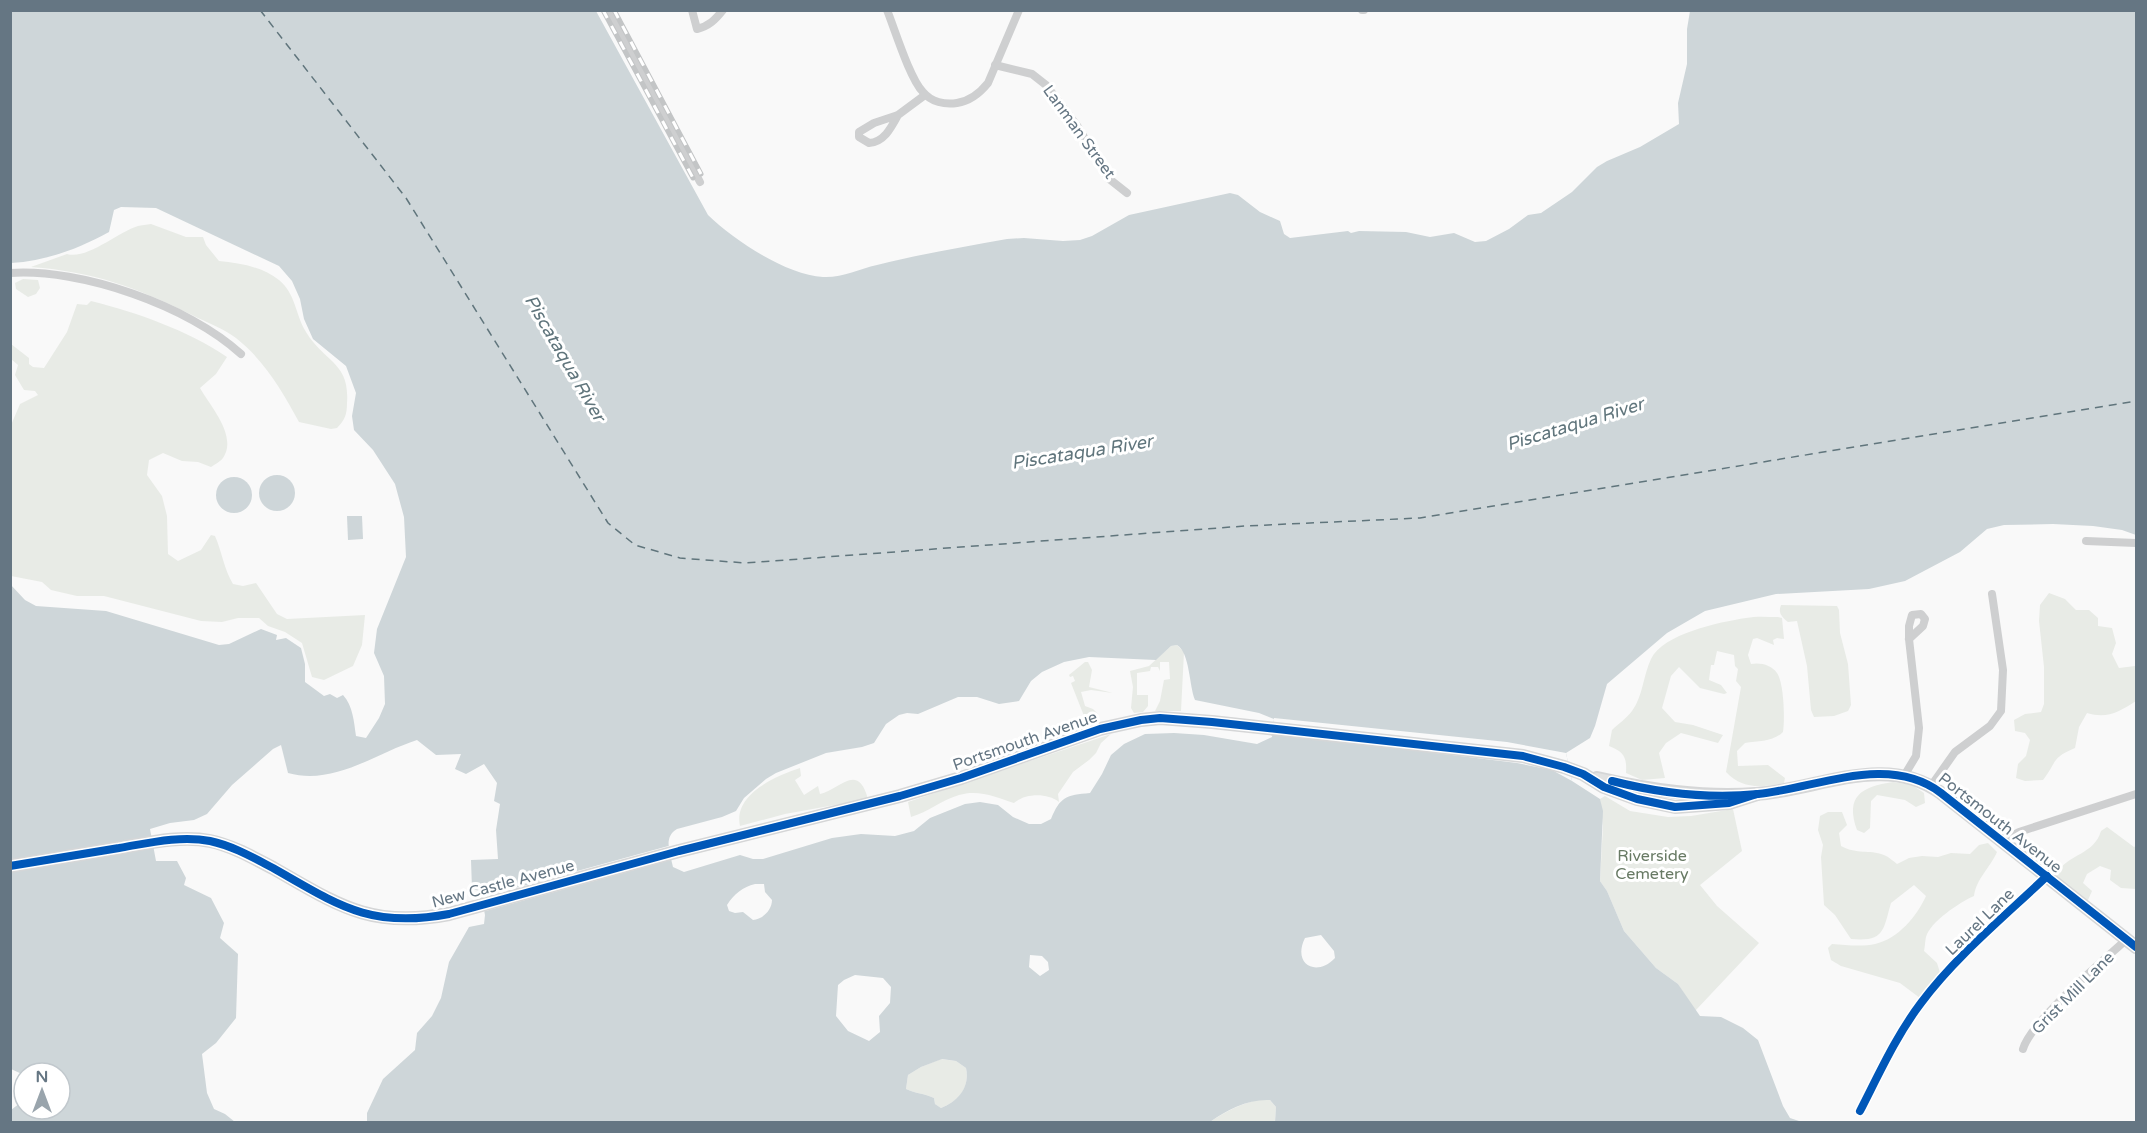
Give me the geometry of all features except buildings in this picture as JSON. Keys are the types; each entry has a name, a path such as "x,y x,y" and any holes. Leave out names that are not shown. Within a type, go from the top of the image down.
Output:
{"main road":[{"name":"Portsmouth Avenue","path":"590,875 900,796 961,778 1100,729 1160,718 1490,751 1540,760 1583,774 1658,790 1713,795 1756,794 1861,775 1904,776 1931,786 2136,946"},
{"name":"New Castle Avenue","path":"10,866 157,842 206,840 227,845 339,905 371,916 397,919 422,919 590,875"}],"street":[{"path":"609,10 700,182"},
{"path":"692,10 697,29 715,21 723,10"},
{"path":"887,10 915,79 925,95 947,104 970,99 983,90 1019,10"},
{"name":"Lanman Street","path":"995,65 1032,74 1046,85 1078,127 1108,178 1126,193"},
{"path":"898,115 888,132 876,142 865,142 859,137 859,132 864,127 898,115 925,95"},
{"path":"10,273 68,276 140,297 216,333 241,354"},
{"path":"2086,541 2136,543"},
{"path":"1931,786 1955,752 1990,726 2001,711 2003,670 1992,594"},
{"path":"1904,776 1916,756 1919,728 1910,639"},
{"path":"2004,843 2019,832 2136,794"},
{"name":"Laurel Lane","path":"1860,1111 1898,1036 1922,1002 1962,957 2047,876"},
{"name":"Grist Mill Lane","path":"2023,1049 2025,1042 2074,987 2127,939"}],"green space":[{"path":"151,224 186,237 203,237 206,245 219,261 259,269 273,276 285,286 306,332 335,364 345,379 347,410 337,428 331,429 299,422 264,366 236,338 220,329 152,296 114,282 54,269 31,267 67,254 84,253 130,229"},
{"path":"23,279 38,280 40,288 36,294 28,297 16,289 15,283"},
{"path":"91,301 162,323 212,347 227,357 216,374 200,388 225,431 227,449 223,458 211,467 198,462 182,461 163,453 149,460 147,475 162,496 167,516 168,554 178,561 201,550 211,535 215,536 233,584 243,586 256,583 277,614 287,619 365,615 362,645 353,666 324,680 312,677 302,643 285,632 268,626 259,618 238,618 222,622 201,621 104,596 77,596 51,590 42,582 11,576 11,425 20,404 38,395 35,391 24,390 15,375 18,365 11,359 11,344 29,358 29,364 33,367 44,368 67,332 77,304 87,305"},
{"path":"2049,593 2065,599 2076,610 2089,610 2098,618 2098,626 2112,628 2116,643 2112,654 2119,668 2135,666 2136,663 2136,701 2107,715 2087,713 2079,727 2075,748 2055,761 2043,780 2025,781 2016,778 2018,764 2026,756 2030,740 2025,733 2015,731 2014,720 2025,714 2041,712 2044,704 2044,667 2039,621 2040,605"},
{"path":"1781,605 1837,606 1840,633 1848,664 1851,705 1848,711 1834,716 1814,717 1811,710 1807,666 1797,621 1788,622 1784,618 1780,612"},
{"path":"1750,617 1782,618 1784,639 1773,640 1774,645 1757,638 1753,639 1748,655 1751,664 1769,666 1777,673 1783,701 1783,732 1770,739 1745,743 1737,751 1738,766 1768,765 1785,778 1784,783 1753,786 1739,782 1726,772 1741,687 1736,681 1738,669 1735,666 1734,655 1717,651 1714,665 1711,665 1709,680 1721,685 1727,693 1700,688 1679,667 1671,676 1662,708 1675,722 1693,725 1723,735 1718,743 1681,733 1666,743 1659,753 1665,778 1642,780 1626,773 1624,756 1609,746 1612,730 1628,716 1636,705 1648,666 1657,650 1679,636 1707,626"},
{"path":"1177,645 1184,652 1181,711 1155,711 1160,701 1164,680 1170,679 1169,662 1160,662 1160,671 1158,667 1151,667 1150,671 1137,673 1137,695 1148,695 1148,706 1143,712 1134,713 1131,708 1133,687 1130,671 1149,666 1171,646"},
{"path":"1088,662 1092,670 1089,687 1113,693 1091,690 1081,692 1085,706 1098,714 1097,720 1088,726 1071,683 1075,681 1073,676 1069,675"},
{"path":"1111,734 1101,743 1089,760 1073,772 1058,794 1059,802 1049,797 1036,795 1024,797 1014,803 987,795 966,793 911,817 908,802"},
{"path":"800,768 801,776 795,780 804,795 818,786 820,794 853,780 859,782 864,788 868,799 785,814 740,826 743,805 758,788"},
{"path":"1893,782 1912,785 1924,793 1925,803 1916,807 1905,800 1877,795 1871,801 1870,828 1864,833 1857,830 1853,809 1858,795 1872,787"},
{"name":"Riverside Cemetery","path":"1605,796 1630,811 1668,817 1691,816 1733,809 1742,851 1700,885 1717,906 1759,943 1695,1011 1678,984 1656,968 1624,931 1607,891 1600,881 1603,826 1600,799"},
{"path":"1828,812 1842,812 1847,825 1839,833 1841,846 1884,855 1897,864 1909,858 1922,856 1970,854 1979,845 1988,843 1997,852 1977,884 1974,896 1946,913 1929,931 1924,951 1937,963 1941,976 1920,998 1900,983 1841,966 1831,960 1828,948 1832,944 1870,945 1899,932 1912,919 1926,896 1914,885 1891,903 1881,932 1870,938 1851,939 1835,915 1824,905 1821,857 1823,845 1818,830 1820,816"},
{"path":"2107,827 2134,847 2136,846 2136,889 2121,888 2110,880 2111,870 2100,866 2087,874 2083,883 2092,891 2088,900 2083,899 2069,891 2056,874 2061,867 2093,845 2101,831"},
{"path":"941,1059 956,1061 966,1068 967,1075 962,1093 953,1102 941,1108 935,1104 934,1098 906,1089 908,1075"},
{"path":"1260,1099 1270,1100 1276,1107 1275,1122 1210,1122 1234,1108"}],"water":[{"name":"Piscataqua River","path":"11,11 596,11 708,215 761,255 793,270 823,277 850,273 909,257 1007,239 1080,240 1092,236 1129,215 1230,193 1238,195 1260,212 1280,221 1284,234 1290,238 1359,231 1406,232 1430,237 1454,233 1475,242 1486,241 1509,229 1528,215 1541,213 1572,192 1597,167 1640,147 1679,124 1678,103 1687,64 1687,29 1690,11 2136,11 2136,535 2122,530 2093,526 2004,525 1987,529 1960,552 1905,581 1869,589 1776,594 1705,611 1667,633 1607,684 1590,738 1566,753 1572,781 1600,799 1603,811 1600,881 1607,891 1624,931 1656,968 1678,984 1700,1016 1721,1017 1743,1028 1758,1040 1783,1106 1790,1118 1802,1122 1275,1122 1276,1107 1270,1100 1262,1100 1238,1106 1210,1122 367,1122 367,1113 383,1079 415,1050 417,1033 432,1016 441,998 449,962 469,927 484,924 485,915 480,891 472,889 471,860 498,859 496,830 500,804 494,801 497,783 484,764 466,774 455,769 461,754 436,755 417,740 338,772 305,776 288,773 281,745 273,749 232,785 207,814 194,820 170,823 150,829 156,861 177,861 186,878 184,885 211,898 224,923 220,938 238,954 236,1018 216,1043 202,1054 207,1093 214,1109 235,1122 11,1122 12,1109 12,1121 72,1121 72,1061 12,1061 11,1069 10,584 25,600 36,606 106,611 219,645 229,644 261,629 277,635 276,640 286,638 301,648 305,664 305,682 324,696 330,694 337,698 343,695 351,709 356,736 366,738 385,704 384,676 374,653 377,629 406,557 404,517 395,484 373,450 354,430 352,416 356,393 346,366 313,339 292,281 279,266 156,208 121,207 114,210 109,232 74,249 24,262 11,263","holes":["1177,645 1187,662 1195,700 1259,713 1274,719 1272,737 1257,744 1204,735 1145,734 1124,744 1111,755 1090,793 1065,798 1051,819 1041,824 1029,824 1013,817 998,805 980,802 965,804 930,818 914,831 895,836 861,834 832,838 763,859 740,855 684,872 673,867 669,841 670,836 677,829 736,811 744,798 776,773 826,753 874,743 886,724 899,715 918,714 958,697 977,697 999,704 1019,701 1031,681 1042,672 1064,662 1089,657 1156,660 1171,646","755,884 764,884 765,892 772,900 769,910 763,916 753,920 743,912 729,911 727,905 736,894","1321,935 1334,951 1335,958 1320,967 1308,965 1302,955 1305,938","1030,955 1042,956 1048,962 1049,970 1040,976 1029,967","855,975 883,978 891,987 890,1003 879,1016 880,1032 869,1041 848,1031 836,1016 838,985","942,1059 956,1061 966,1068 965,1087 958,1097 941,1108 935,1104 934,1098 906,1089 908,1075"]},
{"path":"277,475 290,480 295,493 290,506 277,511 264,506 259,493 264,480"},
{"path":"234,477 247,482 252,495 247,508 234,513 221,508 216,495 221,482"},
{"path":"347,516 362,516 363,539 348,540"}],"pier":[{"path":"1274,718 1507,742 1566,753 1572,781 1552,770 1517,763 1273,733"},
{"path":"672,845 674,859 482,912 479,898"}],"ferry route":[{"path":"260,10 406,198 608,523 635,545 680,558 745,563 1245,526 1420,518 2136,401"}],"railway":[{"path":"603,10 693,178"},
{"path":"614,10 701,174"}],"cycle path":[{"path":"10,866 153,842 199,839 242,852 336,903 376,916 421,918 449,914 679,851 900,796 961,778 1100,729 1160,718 1523,756 1583,774 1604,787 1637,799 1675,807 1729,803 1757,794"},
{"path":"1612,781 1666,792 1722,796 1781,791 1828,780 1876,774 1898,775 1920,781 1941,793 2136,947"},
{"path":"1860,1111 1888,1056 1921,1003 1949,969 2047,876"}]}
